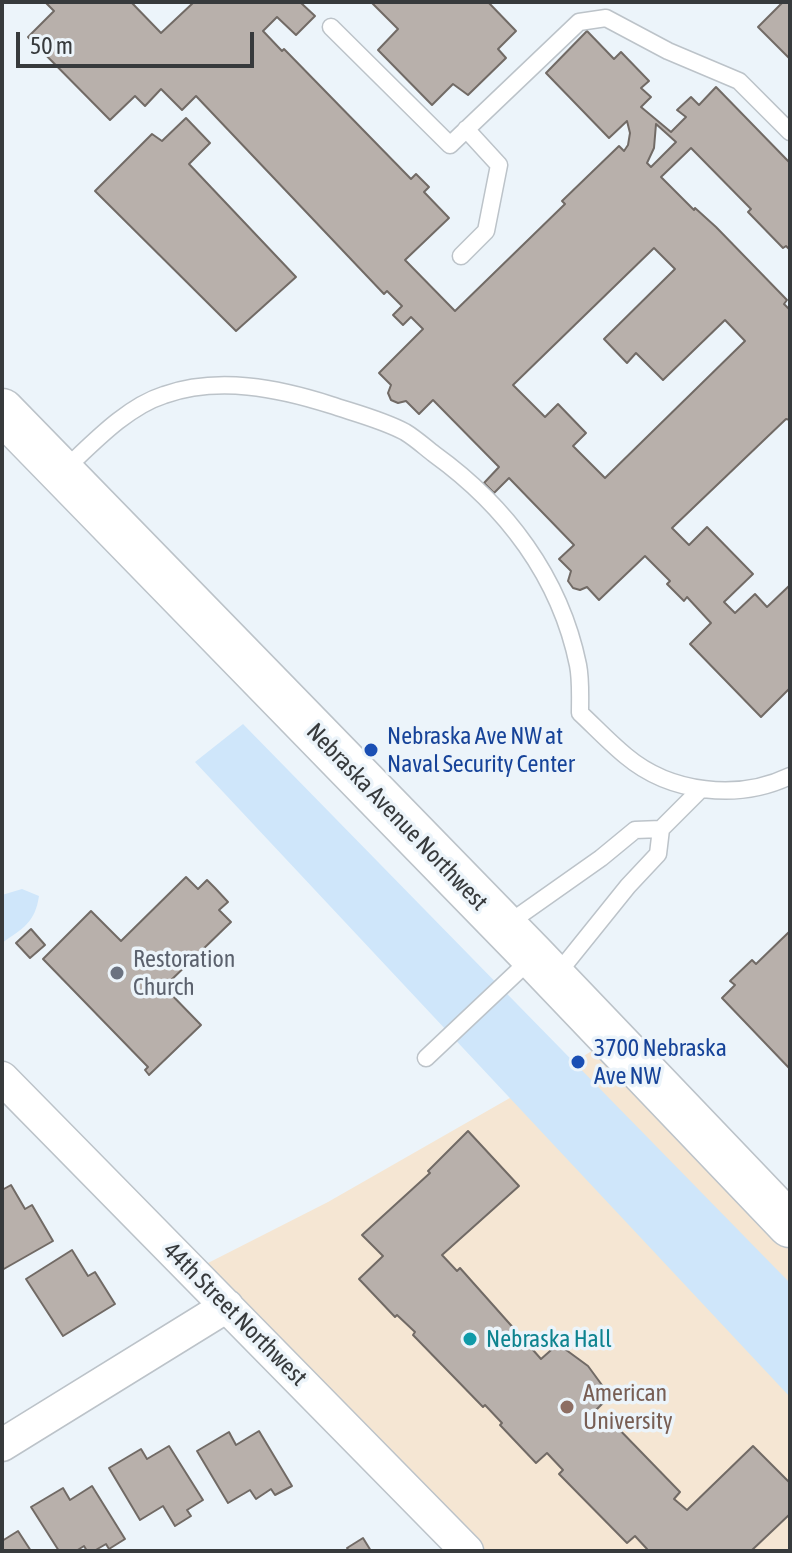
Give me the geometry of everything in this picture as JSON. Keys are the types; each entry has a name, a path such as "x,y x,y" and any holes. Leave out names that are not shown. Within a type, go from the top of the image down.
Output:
{"main road":[{"name":"Nebraska Avenue Northwest","path":"2,411 790,1225"}],"street":[{"name":"44th Street Northwest","path":"2,1078 467,1551"},
{"path":"2,1445 227,1306"}],"lane":[{"path":"331,27 450,145 579,22 606,18 668,51 739,81 790,132"},
{"path":"461,256 486,231 499,165 466,129"},
{"path":"62,472 116,422 140,408 163,395 214,384 292,392 404,432 455,468 485,497 535,557 561,609 579,667 580,713 628,758 657,774 700,790 730,790 777,782 790,776"},
{"path":"530,954 628,886 658,854 661,829 700,790"},
{"path":"426,1058 530,954 601,858 635,830 661,829"}],"shaded area":[{"path":"243,724 790,1283 790,1397 195,762"},
{"path":"22,889 39,896 34,913 27,924 2,943 2,895"},
{"name":"American University","path":"613,1039 790,1225 790,1551 481,1551 208,1263 328,1202"}],"building":[{"path":"45,2 131,2 161,33 194,2 300,2 315,16 296,35 277,17 263,31 411,179 416,174 429,187 424,192 449,218 405,260 455,311 565,204 562,201 619,146 624,151 628,145 630,133 627,121 609,138 546,73 587,31 614,59 621,52 649,81 641,88 651,97 641,107 671,132 686,117 677,110 691,97 699,105 716,87 790,163 790,250 786,246 783,248 748,212 751,209 691,148 661,177 716,227 787,300 784,304 790,310 790,420 786,419 672,528 689,545 707,527 753,574 724,602 735,613 755,594 767,607 790,585 790,688 761,717 690,644 711,623 687,597 684,601 667,584 670,581 645,556 599,600 587,587 580,590 573,588 568,581 571,571 559,559 574,545 509,478 494,493 484,483 499,467 433,400 419,414 406,401 398,403 391,400 388,393 391,385 379,373 423,329 411,317 403,325 393,315 402,306 387,291 384,294 196,96 182,110 161,89 145,106 135,96 110,120 28,37 54,11","holes":["656,124 676,142 651,167 647,163 654,148","654,248 675,269 604,339 627,363 636,353 663,380 725,320 745,341 605,478 573,446 586,433 558,404 545,417 513,385"]},
{"path":"371,2 488,2 516,31 498,49 506,58 468,95 453,84 432,105 378,50 398,29"},
{"path":"783,2 790,2 790,59 758,27"},
{"path":"186,118 210,143 189,164 296,277 236,331 95,191 152,134 162,141"},
{"name":"Restoration Church","path":"186,877 198,889 207,880 215,888 228,902 219,910 231,922 164,987 201,1025 149,1075 145,1070 148,1067 43,959 91,911 121,941"},
{"path":"31,929 45,945 30,958 16,943"},
{"path":"790,931 790,1069 722,998 735,985 730,981 752,960 756,964"},
{"name":"Nebraska Hall","path":"468,1131 519,1186 442,1255 457,1271 460,1268 541,1359 558,1344 588,1366 610,1396 594,1412 607,1427 612,1422 680,1492 674,1499 687,1510 753,1446 790,1483 790,1514 751,1551 645,1551 647,1549 635,1536 627,1543 559,1474 563,1470 547,1453 536,1463 485,1405 483,1407 413,1335 415,1332 397,1315 395,1317 359,1279 383,1256 362,1235 430,1173 428,1171"},
{"path":"11,1185 25,1209 32,1205 53,1241 2,1270 2,1190"},
{"path":"72,1250 88,1276 95,1272 115,1304 63,1336 26,1279"},
{"path":"259,1431 292,1486 275,1495 271,1489 256,1499 250,1490 228,1503 197,1451 229,1432 236,1445"},
{"path":"169,1446 203,1500 187,1510 191,1516 175,1526 163,1506 140,1520 109,1468 141,1449 147,1459"},
{"path":"92,1486 125,1539 109,1549 106,1544 94,1551 87,1551 84,1546 76,1551 59,1551 31,1507 63,1488 70,1500"},
{"path":"18,1531 31,1551 2,1551 2,1541"},
{"path":"363,1538 371,1551 349,1551 347,1548"}],"place":[{"name":"Nebraska Ave NW at Naval Security Center","path":"371,750"},
{"name":"Restoration Church","path":"117,973"},
{"name":"3700 Nebraska Ave NW","path":"578,1062"},
{"name":"Nebraska Hall","path":"470,1339"},
{"name":"American University","path":"567,1407"}]}
